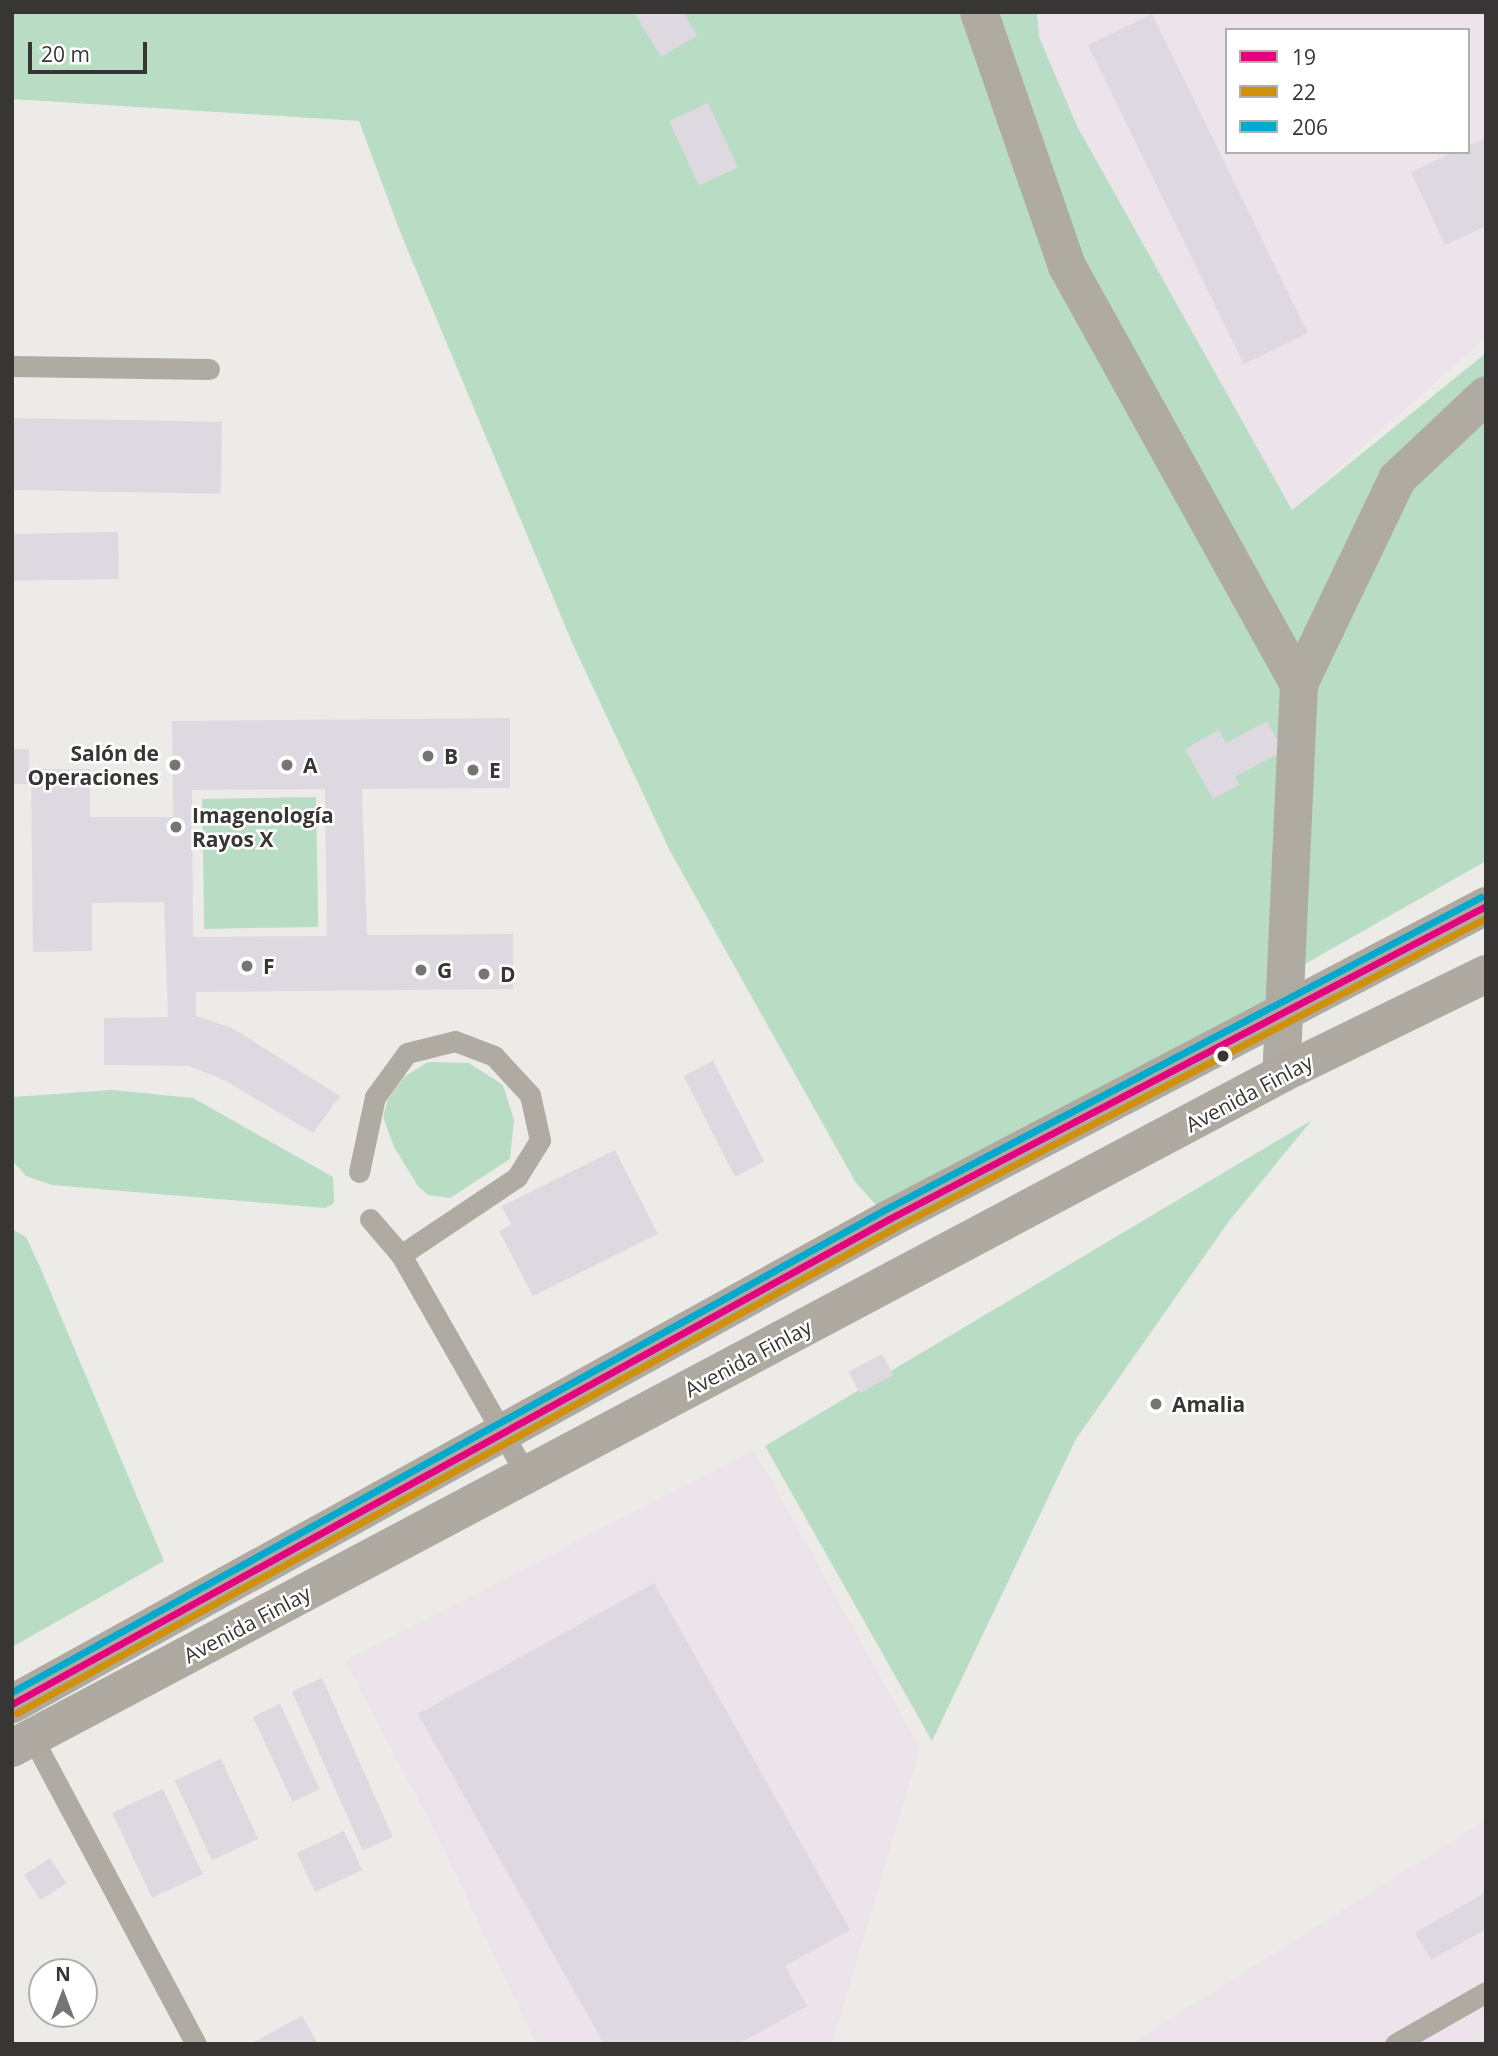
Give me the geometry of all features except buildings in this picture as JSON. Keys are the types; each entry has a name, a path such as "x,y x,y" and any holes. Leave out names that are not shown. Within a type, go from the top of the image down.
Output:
{"highway":[{"name":"Avenida Finlay","path":"12,1703 146,1634 503,1432 889,1219 1486,906"},
{"name":"Avenida Finlay","path":"22,1743 1282,1074 1486,974"}],"street":[{"path":"979,12 1067,266 1299,684"},
{"path":"1282,1074 1299,684 1396,479 1486,395"}],"lane":[{"path":"12,366 209,369"},
{"path":"359,1172 375,1097 407,1053 455,1041 494,1056 530,1095 540,1140 517,1177 401,1255"},
{"path":"370,1219 401,1255 527,1476"},
{"path":"22,1743 196,2044"},
{"path":"1395,2044 1486,1992"}],"shaded area":[{"path":"1037,12 1486,12 1486,337 1292,510 1077,126 1039,37"},
{"path":"754,1450 920,1748 832,2044 536,2044 440,1841 345,1661"},
{"path":"1486,1820 1486,2044 1130,2044"}],"green space":[{"path":"12,12 1037,12 1039,37 1077,126 1292,510 1486,353 1486,861 1284,976 1283,1011 889,1219 856,1183 670,851 574,647 401,234 359,121 12,99"},
{"path":"316,797 318,927 204,929 202,799"},
{"path":"428,1062 469,1063 503,1085 514,1120 510,1159 450,1198 428,1195 418,1186 394,1147 383,1117 388,1099 404,1077"},
{"path":"112,1090 193,1098 333,1177 334,1203 325,1208 52,1185 26,1176 12,1160 13,1097"},
{"path":"1312,1120 1229,1221 1076,1439 932,1741 765,1446"},
{"path":"12,1229 26,1237 40,1267 164,1561 12,1647"}],"transit line":[{"name":"206","path":"12,1692 884,1210 1481,897"},
{"name":"19","path":"12,1704 889,1219 1486,906"},
{"name":"22","path":"17,1713 894,1228 1486,918"}],"place":[{"name":"B","path":"428,756"},
{"name":"Salón de Operaciones","path":"175,765"},
{"name":"A","path":"287,765"},
{"name":"E","path":"473,770"},
{"name":"Imagenología Rayos X","path":"176,827"},
{"name":"F","path":"247,966"},
{"name":"G","path":"421,970"},
{"name":"D","path":"484,974"},
{"name":"Amalia","path":"1156,1404"}]}
